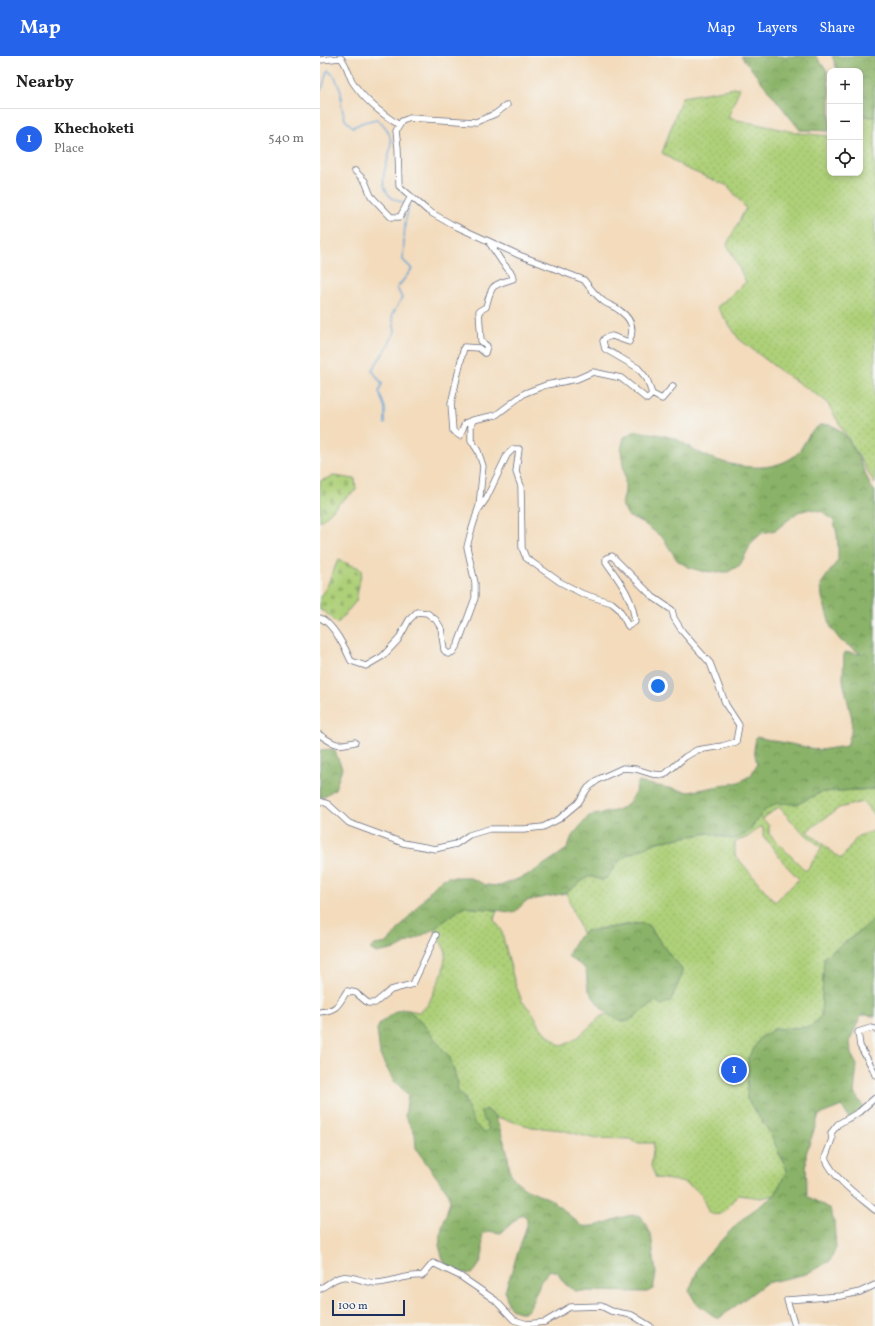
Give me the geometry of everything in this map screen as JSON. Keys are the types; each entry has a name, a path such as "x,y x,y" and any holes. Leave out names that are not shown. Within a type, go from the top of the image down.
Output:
{"street":[{"path":"320,60 341,58 351,80 364,97 381,113 399,126"},
{"path":"508,105 495,114 476,122 410,118 402,122 396,131 399,186 428,210 446,221 519,255 584,280 589,288 603,301 620,310 630,320 632,334 629,342 612,336 605,338 602,341 605,349 638,368 647,379 652,394 662,399 672,386"},
{"path":"355,171 365,181 370,196 391,217 400,217 411,196"},
{"path":"488,241 512,274 513,279 496,284 491,288 486,307 479,311 482,341 488,346 485,353 479,348 464,347 451,404 453,431 460,436 466,423 496,415 525,393 546,385 577,379 593,372 621,378 647,399 652,394"},
{"path":"320,618 325,620 342,641 351,661 366,666 383,656 398,640 409,620 417,612 427,613 436,620 441,628 444,650 448,654 453,652 458,644 475,598 475,583 469,560 468,547 479,506 483,466 478,451 471,440 471,426 473,420"},
{"path":"320,801 328,804 349,823 403,843 435,849 456,844 469,835 489,829 524,829 543,827 559,819 578,803 588,788 599,779 623,768 636,769 652,774 664,775 685,757 697,750 736,742 739,725 726,705 710,663 682,631 674,618 672,610 653,597 612,556 606,558 606,562 626,590 634,610 635,622 628,626 619,609 612,604 583,594 560,582 526,558 522,548 521,486 516,472 519,449 513,449 507,455 486,499 477,512"},
{"path":"320,735 333,744 340,745 355,742"},
{"path":"320,1012 330,1011 337,1007 347,991 356,993 368,1003 375,1003 391,990 413,984 436,935"},
{"path":"875,1029 871,1028 858,1032 860,1046 875,1075"},
{"path":"875,1098 859,1112 838,1124 831,1133 832,1139 825,1158 829,1167 847,1186 875,1210"},
{"path":"320,1290 336,1279 342,1277 350,1277 366,1282 377,1283 415,1275 422,1276 433,1263 460,1276 495,1300 514,1320 528,1324 545,1322 570,1306 601,1306 611,1311 632,1315 650,1326"},
{"path":"795,1326 787,1300 841,1296 860,1292 875,1285"}],"green space":[{"path":"741,56 816,56 827,71 827,131 800,130"},
{"path":"832,56 875,56 875,117 863,115 863,68 837,68"},
{"path":"740,87 728,118 799,133 827,136 827,176 863,176 863,118 864,116 875,117 875,484 826,401 782,372 739,339 717,307 746,282 727,244 746,208 728,186 685,168 662,153 682,97"},
{"path":"820,425 833,426 845,436 856,453 871,487 875,491 875,789 822,792 798,804 777,803 764,811 750,830 738,838 731,839 708,833 657,842 627,855 615,865 608,877 602,880 589,876 566,893 526,901 514,913 463,907 434,929 396,949 376,953 370,949 375,945 387,943 441,880 448,877 468,877 486,885 500,886 530,874 567,849 572,836 589,816 614,811 626,806 634,795 638,782 689,792 739,782 751,775 757,764 754,750 756,737 820,750 847,746 851,733 852,719 843,681 844,652 861,654 840,640 831,628 822,597 821,584 838,560 837,534 834,521 823,512 810,509 798,512 776,530 762,533 752,542 740,565 728,572 701,571 688,567 677,560 663,538 642,522 629,517 622,505 625,491 625,478 621,450 624,437 636,431 674,438 702,454 724,462 748,467 760,467 783,463 793,457 800,450 810,434"},
{"path":"334,476 355,479 356,490 344,499 320,522 320,481"},
{"path":"338,560 362,569 356,601 337,624 325,612 320,610 320,597 327,586"},
{"path":"334,749 342,768 335,789 323,797 320,797 320,750"},
{"path":"875,789 875,817 869,808 862,802 839,808 807,831 841,859 858,836 874,831 875,823 875,917 867,926 824,957 821,1016 810,1027 774,1029 760,1038 747,1099 770,1133 787,1170 775,1195 761,1198 739,1195 726,1210 715,1215 709,1213 703,1199 695,1188 685,1183 656,1178 651,1166 654,1143 636,1143 630,1139 592,1138 562,1130 532,1127 496,1117 486,1109 489,1130 483,1133 474,1123 463,1096 457,1090 423,1024 408,1010 419,1012 428,1005 443,971 446,952 434,929 463,907 497,910 494,920 501,929 514,980 522,1001 533,1013 541,1028 562,1046 576,1039 601,1016 608,1014 623,1022 633,1018 677,987 682,971 680,966 669,954 649,926 643,923 602,928 582,933 566,893 589,876 602,880 608,877 615,865 627,855 657,842 708,833 731,839 750,830 764,811 777,803 798,803 822,792","holes":["779,807 797,827 822,848 806,871 769,834 769,825 762,819","759,827 763,828 763,836 783,862 799,879 775,902 735,855 735,842 748,837"]},
{"path":"875,917 875,1016 861,1015 850,1040 851,1054 857,1065 854,1093 866,1111 851,1122 842,1106 819,1115 806,1154 807,1196 830,1209 834,1221 836,1248 830,1261 806,1274 766,1283 718,1319 696,1303 689,1291 699,1267 706,1256 743,1218 775,1195 787,1170 770,1133 747,1099 748,1058 760,1038 774,1029 810,1027 821,1016 824,957 867,926"},
{"path":"643,923 649,926 669,954 680,966 682,971 681,976 671,1001 661,1005 656,1001 628,1021 623,1021 608,1014 593,998 587,985 585,969 568,956 578,937 586,931"},
{"path":"402,1009 408,1010 423,1024 450,1058 458,1083 457,1090 463,1096 474,1123 484,1133 489,1129 480,1112 486,1109 496,1117 507,1151 510,1172 514,1179 525,1188 550,1199 582,1226 598,1225 628,1216 641,1216 651,1234 656,1274 653,1289 647,1292 576,1291 565,1283 558,1272 550,1270 541,1281 530,1307 526,1312 513,1310 508,1304 505,1291 527,1225 527,1218 522,1214 501,1233 488,1231 482,1235 483,1246 481,1260 472,1274 459,1272 447,1265 443,1259 439,1246 442,1227 450,1201 449,1194 416,1149 415,1134 405,1116 408,1095 393,1080 380,1055 377,1030 380,1023 396,1011"}],"waterway":[{"path":"320,91 328,70 335,77 341,92 341,103 345,120 353,127 364,122 377,119 386,128 390,138 390,148 383,177 384,186 390,196 405,204"},
{"path":"385,424 385,408 379,392 382,384 372,370 388,346 395,331 392,315 402,298 397,288 412,269 403,260 405,223 408,205"}],"place":[{"name":"Khechoketi","path":"734,1070"}]}
